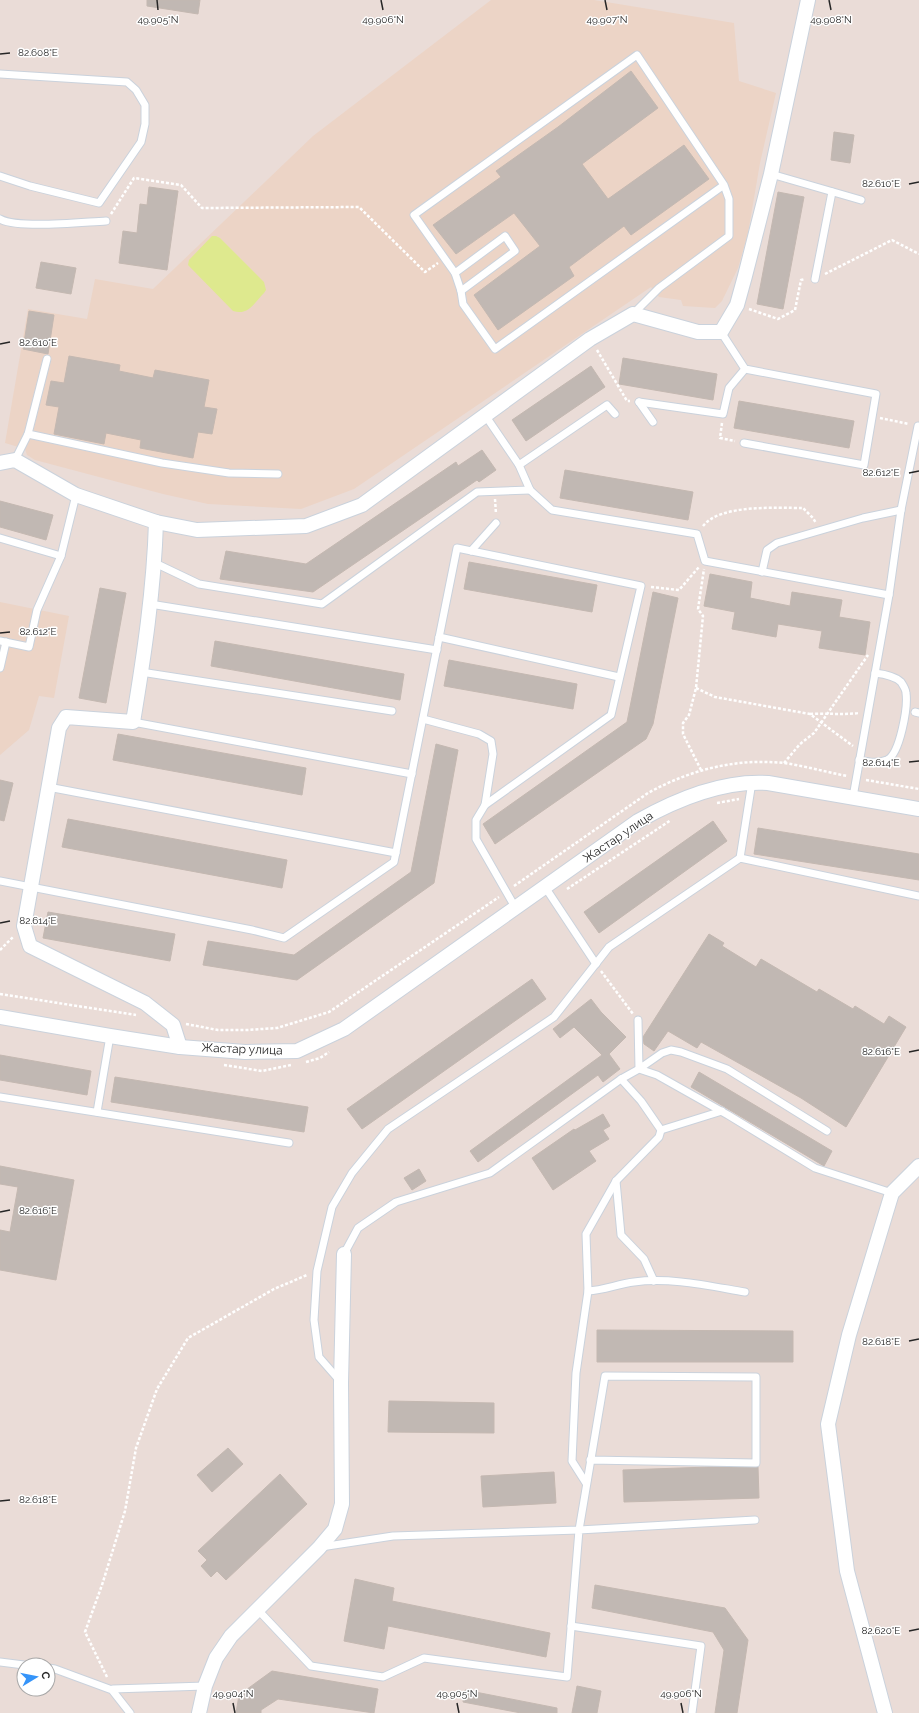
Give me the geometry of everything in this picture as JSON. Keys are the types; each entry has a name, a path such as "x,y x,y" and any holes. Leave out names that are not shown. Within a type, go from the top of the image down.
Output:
{"street":[{"path":"0,463 15,460 76,495 156,522 197,530 306,526 362,505 590,339 633,314 698,332 721,332 737,305 771,174 808,0"},
{"path":"156,522 155,563 142,672 133,722 66,717 58,728 24,926 30,946 145,1003 167,1020 173,1025 180,1047"},
{"name":"Жастар улица","path":"0,1017 180,1047 245,1052 297,1051 344,1029 638,820 662,807 713,789 752,782 853,797 919,809"},
{"path":"885,1713 847,1571 828,1424 849,1335 892,1193 919,1166"},
{"path":"199,1713 205,1686 216,1658 231,1636 319,1548 335,1529 342,1504 341,1383 344,1254"}],"lane":[{"path":"633,314 659,288 729,236 729,199 724,185 637,55 414,215 455,272 461,291 463,304 495,349 724,185"},
{"path":"0,74 127,82 136,90 145,105 145,124 141,142 99,203 30,186 0,176"},
{"path":"771,174 861,200"},
{"path":"815,279 832,192"},
{"path":"0,219 6,222 22,224 106,221"},
{"path":"455,272 505,236 515,251 461,291"},
{"path":"721,332 745,369 876,394 864,465 744,443"},
{"path":"15,460 28,434 47,360"},
{"path":"639,402 723,414 729,388 745,369"},
{"path":"639,402 654,422"},
{"path":"519,465 607,405 615,414"},
{"path":"485,415 519,465 530,490 552,510 697,534 705,561 889,595"},
{"path":"853,797 889,595 901,510 918,426"},
{"path":"28,434 162,462 229,473 278,474"},
{"path":"155,563 199,584 322,604 477,492 530,490"},
{"path":"0,668 3,642 29,647 36,610 61,556 76,495"},
{"path":"762,572 767,550 777,543 901,510"},
{"path":"471,550 496,523"},
{"path":"0,538 61,556"},
{"path":"0,881 244,928 284,938 394,862 457,548 641,586 611,715 485,806 476,820 476,839 515,907"},
{"path":"150,604 437,650"},
{"path":"439,637 619,677"},
{"path":"142,672 392,711"},
{"path":"860,756 876,763 888,759 898,746 904,717 906,692 900,682 886,675 875,674"},
{"path":"423,719 479,734 491,741 493,754 485,806"},
{"path":"133,722 412,774"},
{"path":"740,858 752,782"},
{"path":"48,787 396,853"},
{"path":"341,1383 319,1357 314,1320 317,1271 332,1207 352,1173 388,1129 554,1017 609,947 740,858 919,896"},
{"path":"545,887 596,964"},
{"path":"638,1020 639,1069"},
{"path":"97,1112 110,1036"},
{"path":"344,1254 358,1228 396,1202 490,1173 621,1079 662,1053 671,1050 681,1052 727,1069 827,1131"},
{"path":"639,1069 657,1075 722,1111 815,1168 892,1193"},
{"path":"586,1483 572,1461 576,1373 588,1291 586,1234 616,1181 659,1137 661,1130 641,1100 621,1079"},
{"path":"0,1097 289,1143"},
{"path":"661,1130 722,1111"},
{"path":"616,1181 621,1235 644,1259 654,1281"},
{"path":"588,1291 600,1290 633,1282 654,1281 692,1284 745,1292"},
{"path":"258,1610 311,1666 383,1677 424,1658 567,1677 579,1530 586,1483 590,1460 605,1376 756,1377 756,1463 590,1460"},
{"path":"319,1548 393,1536 579,1530 755,1520"},
{"path":"571,1626 701,1646 692,1713"},
{"path":"0,1662 16,1664"},
{"path":"56,1670 112,1690 130,1713"},
{"path":"113,1689 205,1686"}],"path":[{"path":"106,221 134,178 181,185 202,208 358,207 425,272 444,258"},
{"path":"737,305 778,319 795,310 801,280 815,279 892,240 919,254"},
{"path":"590,339 627,401 639,402"},
{"path":"723,414 720,438 744,443"},
{"path":"872,416 918,426"},
{"path":"494,491 496,523"},
{"path":"697,534 705,523 719,514 761,507 803,508 813,518 820,531"},
{"path":"641,586 679,590 705,561"},
{"path":"701,770 683,734 683,723 689,715 696,688 703,616 698,609 705,561"},
{"path":"784,763 800,744 814,733 820,722 866,657 880,644"},
{"path":"696,688 715,697 810,714 827,713 846,715 868,712"},
{"path":"810,714 841,736 860,756"},
{"path":"167,1020 218,1030 248,1030 277,1028 329,1012 480,911 506,891 648,794 671,781 701,770 719,765 753,762 784,763 919,789"},
{"path":"0,950 24,926"},
{"path":"596,964 638,1020"},
{"path":"0,994 138,1015"},
{"path":"113,1689 85,1632 102,1585 125,1511 136,1448 157,1389 188,1338 274,1289 317,1271"}],"shaded area":[{"path":"491,0 594,0 734,23 739,81 776,93 760,163 748,233 738,268 722,301 715,308 683,306 681,300 659,297 651,287 354,489 301,509 208,504 163,494 35,460 27,455 25,449 5,443 28,309 87,319 95,279 153,289 313,136"},
{"path":"0,602 69,616 54,698 39,696 29,730 0,755"}],"green space":[{"path":"212,236 220,238 264,282 266,290 264,293 250,308 243,312 233,311 188,265 189,260"}],"building":[{"path":"147,0 200,0 198,14 147,6"},
{"path":"631,71 658,108 582,164 608,199 684,145 709,179 631,235 624,226 569,267 574,276 498,330 474,295 540,246 514,213 456,254 433,225 501,177 496,171 558,127"},
{"path":"834,132 854,135 850,163 831,160"},
{"path":"149,187 178,191 167,270 119,263 123,231 137,233 140,204 147,205"},
{"path":"778,192 804,197 783,309 757,304"},
{"path":"41,262 76,268 71,294 36,288"},
{"path":"29,311 54,315 48,354 23,349"},
{"path":"69,356 120,365 119,371 153,378 155,370 209,380 204,407 217,409 212,434 198,432 193,458 140,448 141,440 106,433 104,444 54,434 59,407 46,405 51,381 64,383"},
{"path":"623,358 717,374 713,400 619,384"},
{"path":"591,366 605,387 526,441 512,420"},
{"path":"739,401 854,421 849,448 734,428"},
{"path":"482,450 496,470 479,482 477,480 313,592 220,579 226,551 306,564 456,462 458,466"},
{"path":"565,470 693,492 688,520 560,498"},
{"path":"0,501 53,515 46,540 0,527"},
{"path":"469,562 597,585 592,612 464,589"},
{"path":"710,574 752,582 750,598 790,606 792,592 842,600 839,617 870,622 865,655 819,648 822,631 778,624 776,637 732,629 735,612 704,606"},
{"path":"100,588 126,593 106,703 79,698"},
{"path":"653,592 678,598 653,724 646,739 495,844 483,824 627,722"},
{"path":"215,641 404,674 400,700 211,666"},
{"path":"449,660 577,684 573,709 444,686"},
{"path":"118,734 306,768 302,795 113,760"},
{"path":"436,744 458,750 434,883 297,980 203,965 208,941 294,955 411,872"},
{"path":"0,780 13,783 4,821 0,820"},
{"path":"68,819 287,860 282,888 62,847"},
{"path":"713,821 727,841 599,933 584,912"},
{"path":"758,828 919,854 919,880 754,854"},
{"path":"48,912 175,934 170,961 43,938"},
{"path":"709,934 724,943 722,946 756,967 761,959 817,992 819,989 853,1009 855,1006 884,1024 889,1016 906,1027 846,1127 801,1098 701,1042 697,1048 668,1031 654,1051 644,1044 643,1037"},
{"path":"532,979 546,999 362,1129 347,1109"},
{"path":"591,999 601,1012 626,1037 609,1054 620,1069 603,1082 598,1075 478,1162 470,1151 602,1055 574,1027 560,1038 553,1029"},
{"path":"0,1055 91,1071 87,1095 0,1080"},
{"path":"699,1072 832,1151 824,1166 691,1087"},
{"path":"115,1077 308,1107 304,1132 111,1102"},
{"path":"603,1114 610,1126 603,1130 609,1139 589,1151 596,1161 553,1190 532,1158 574,1129 575,1130"},
{"path":"0,1166 74,1180 56,1280 0,1270 0,1230 10,1232 18,1187 0,1184"},
{"path":"419,1169 426,1181 412,1190 404,1178"},
{"path":"597,1330 793,1331 793,1362 597,1362"},
{"path":"389,1401 494,1403 494,1433 388,1432"},
{"path":"228,1448 243,1464 212,1492 197,1475"},
{"path":"758,1467 759,1498 624,1502 623,1470"},
{"path":"554,1472 556,1503 483,1507 481,1476"},
{"path":"280,1474 307,1504 226,1580 217,1571 211,1577 201,1566 207,1560 198,1551"},
{"path":"355,1579 394,1588 392,1601 550,1633 546,1657 388,1626 384,1649 344,1641"},
{"path":"595,1585 725,1608 748,1640 737,1713 715,1713 724,1650 713,1632 592,1608"},
{"path":"272,1671 378,1689 374,1713 278,1699 261,1710 261,1713 236,1713 239,1695"},
{"path":"577,1686 601,1691 597,1713 572,1713"},
{"path":"465,1690 557,1708 557,1713 521,1713 463,1702"}]}
